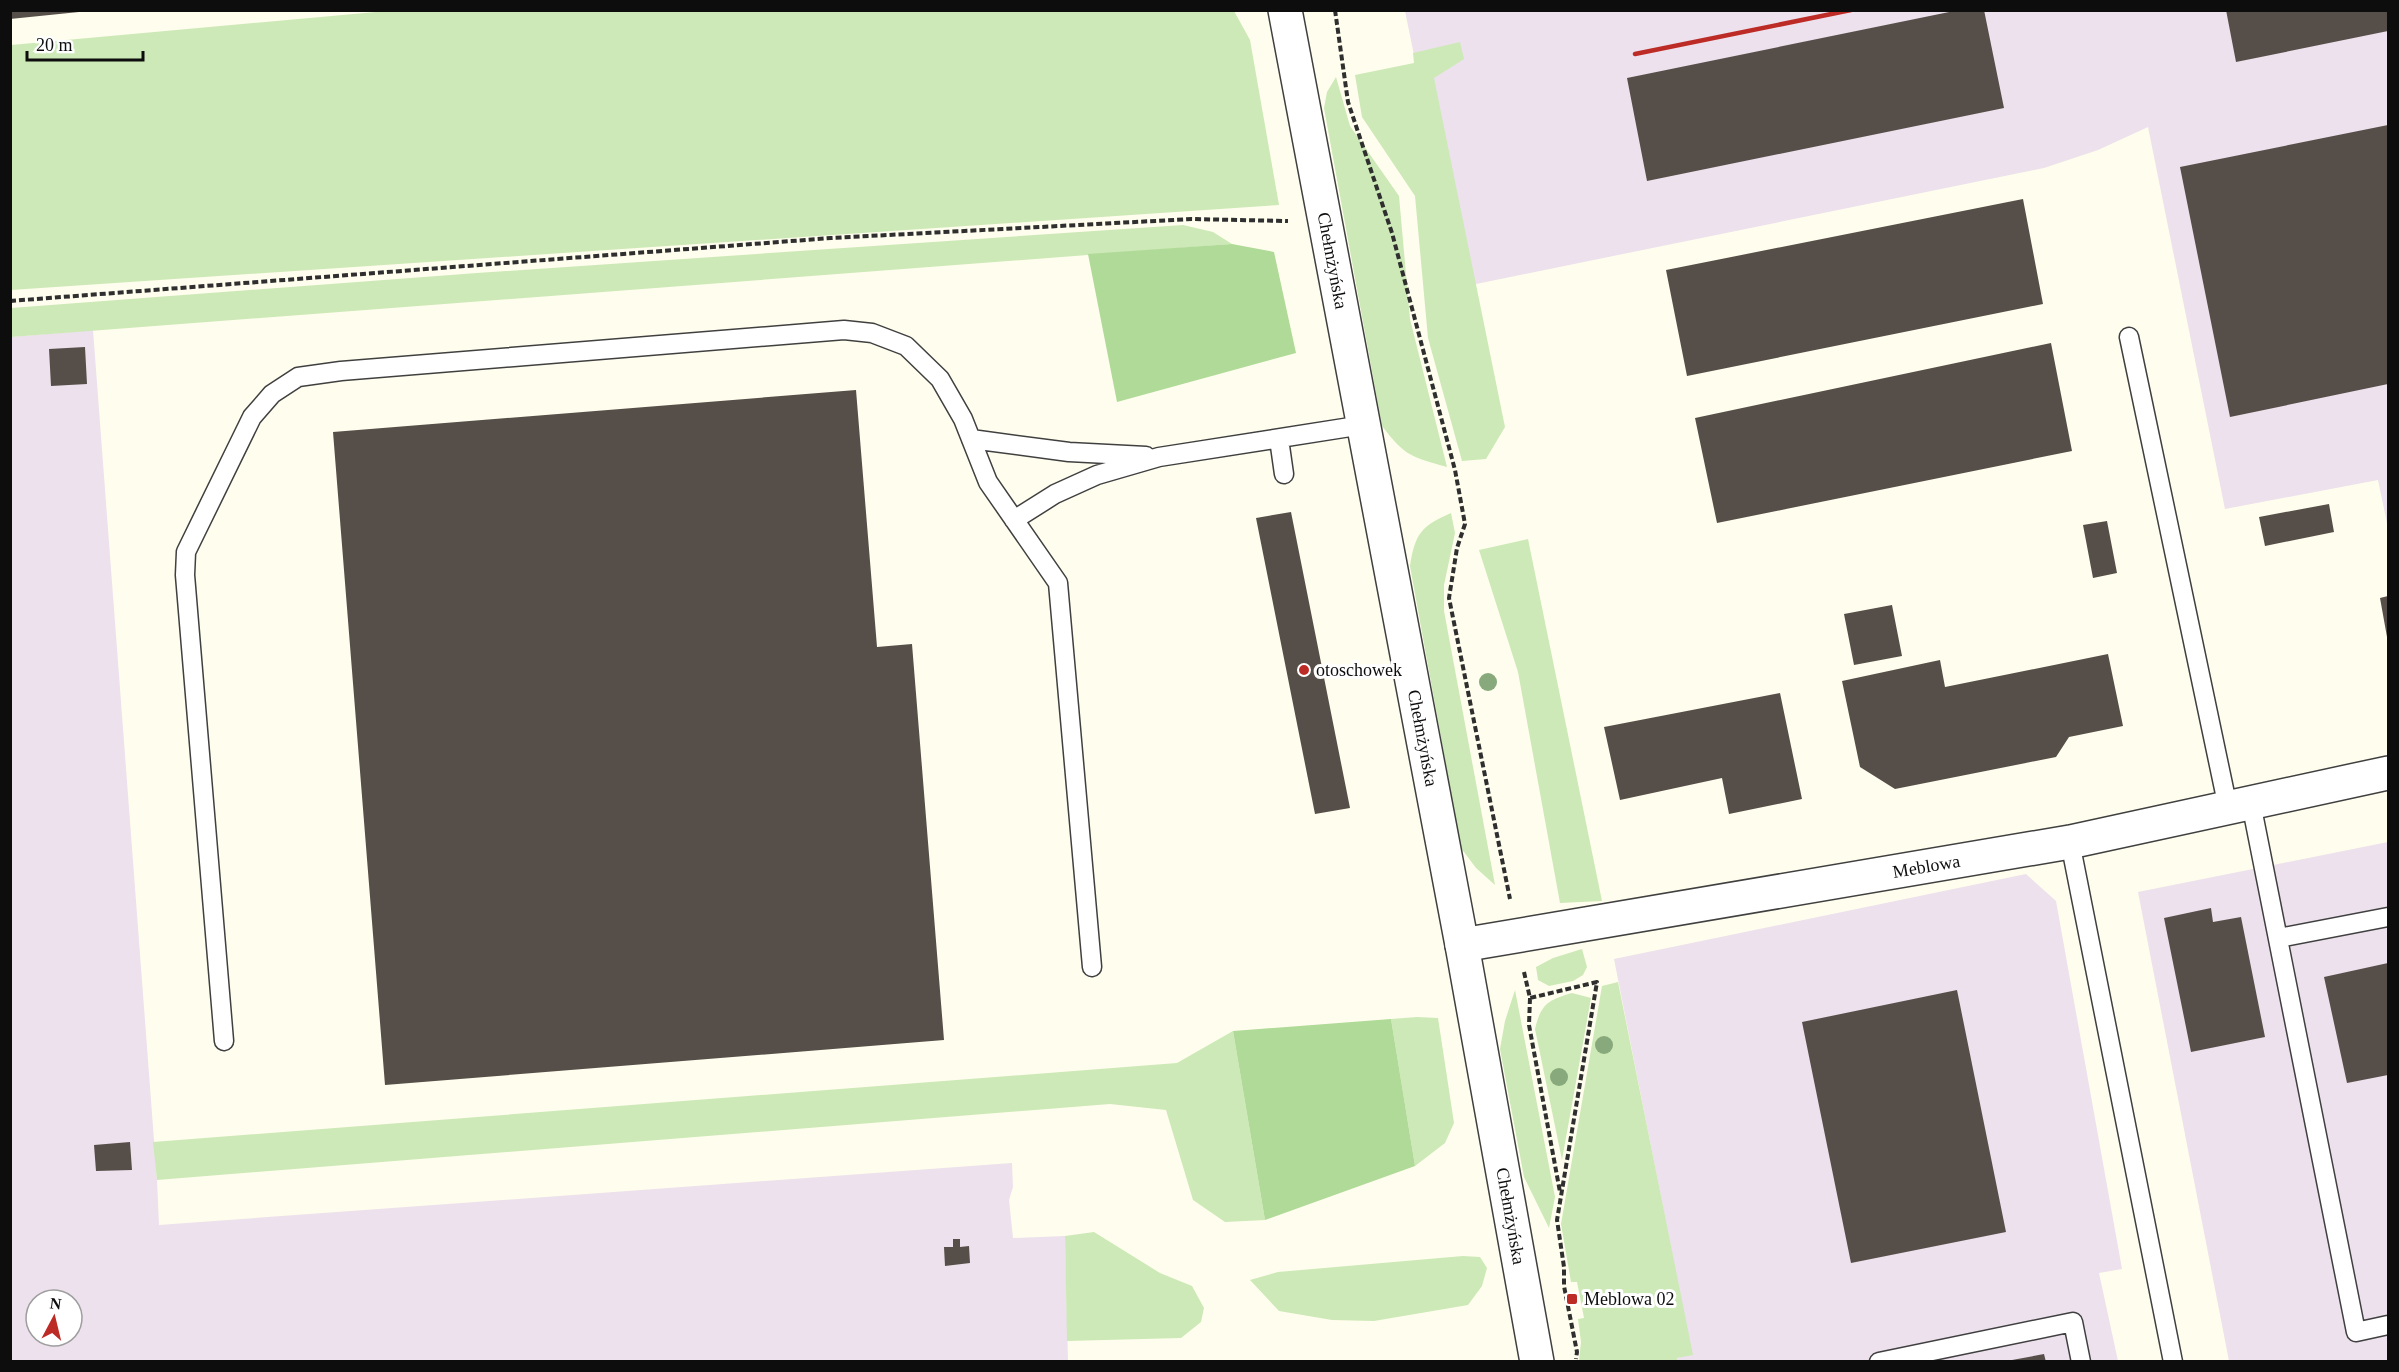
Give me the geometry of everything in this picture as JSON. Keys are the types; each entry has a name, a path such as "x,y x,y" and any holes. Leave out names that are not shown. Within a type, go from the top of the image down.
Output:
{"street":[{"name":"Chełmżyńska","path":"1285,10 1462,945 1537,1362"},
{"name":"Meblowa","path":"1462,945 2070,842 2388,773"}],"lane":[{"path":"224,1041 185,575 186,552 252,417 272,394 298,377 341,371 844,330 872,333 906,346 940,379 963,419 988,482 1058,583 1092,967"},
{"path":"2129,337 2239,805 2279,938 2356,1332 2388,1325"},
{"path":"1014,520 1066,489 1097,476 1160,457 1363,425"},
{"path":"971,439 1069,452 1160,457"},
{"path":"1279,439 1284,474"},
{"path":"2070,842 2173,1362"},
{"path":"2279,938 2388,917"},
{"path":"1879,1362 2073,1322 2081,1362"}],"path":[{"path":"1335,10 1348,102 1392,233 1455,470 1465,524 1457,548 1449,598 1530,998 1529,1025 1561,1195"},
{"path":"10,301 831,238 1192,219 1325,222"},
{"path":"1530,998 1597,982 1557,1221 1564,1267 1564,1286 1577,1352 1575,1362"}],"shaded area":[{"path":"1405,11 2388,11 2388,528 2378,480 2225,509 2148,127 2098,150 2044,168 1476,284 1462,289"},
{"path":"93,330 159,1225 1012,1163 1013,1187 1009,1200 1013,1238 1065,1236 1068,1361 11,1362 11,337"},
{"path":"2388,842 2388,1361 2229,1361 2138,892"},
{"path":"2026,874 2056,901 2122,1269 2099,1273 2118,1361 1678,1361 1677,1358 1692,1354 1614,959"}],"green space":[{"path":"387,11 1234,11 1250,40 1279,205 11,290 11,45"},
{"path":"1460,42 1464,59 1434,78 1505,427 1486,459 1462,461 1428,338 1415,196 1362,117 1355,75 1414,63 1413,53"},
{"path":"1336,77 1350,126 1399,196 1410,319 1447,467 1417,458 1403,450 1382,426 1324,108 1327,92"},
{"path":"1183,225 1213,232 1232,244 11,337 11,308 477,273"},
{"path":"1232,244 1274,252 1296,353 1117,402 1088,254"},
{"path":"1451,513 1455,533 1444,585 1444,611 1495,885 1476,868 1461,848 1410,566 1414,546 1421,532 1433,522"},
{"path":"1528,539 1602,901 1560,903 1518,672 1479,550"},
{"path":"1582,949 1587,967 1583,975 1573,981 1549,986 1538,980 1536,967 1553,958"},
{"path":"1618,982 1693,1355 1677,1358 1678,1361 1579,1361 1581,1342 1578,1319 1584,1318 1577,1282 1571,1282 1561,1224 1602,986"},
{"path":"1515,990 1555,1197 1549,1228 1524,1177 1500,1049 1505,1021"},
{"path":"1572,993 1591,998 1562,1160 1535,1029 1540,1014 1547,1004"},
{"path":"1438,1018 1454,1123 1445,1143 1415,1166 1391,1019"},
{"path":"1391,1019 1415,1166 1265,1220 1233,1031"},
{"path":"1233,1031 1265,1220 1225,1222 1193,1200 1166,1110 1110,1104 157,1180 153,1142 1177,1063"},
{"path":"1094,1232 1160,1273 1192,1286 1204,1308 1201,1322 1181,1338 1067,1341 1065,1236"},
{"path":"1463,1256 1480,1257 1487,1268 1482,1286 1468,1305 1374,1321 1332,1320 1279,1311 1250,1280 1278,1272"}],"building":[{"path":"10,10 79,10 79,12 10,19"},
{"path":"1959,10 1984,10 2004,108 1647,181 1627,78"},
{"path":"2226,10 2388,10 2388,31 2236,62"},
{"path":"2388,125 2388,384 2230,417 2180,167"},
{"path":"2023,199 2043,304 1687,376 1666,270"},
{"path":"2051,343 2072,451 1717,523 1695,418"},
{"path":"85,347 87,384 51,386 49,349"},
{"path":"856,390 877,647 912,644 944,1040 385,1085 333,432"},
{"path":"2329,504 2334,532 2265,546 2259,517"},
{"path":"1291,512 1350,808 1315,814 1256,518"},
{"path":"2107,521 2117,573 2093,578 2083,525"},
{"path":"2388,596 2388,637 2387,637 2380,598"},
{"path":"1892,605 1902,656 1854,665 1844,614"},
{"path":"2108,654 2123,726 2069,737 2056,757 1895,789 1860,767 1842,681 1940,660 1945,687"},
{"path":"1780,693 1802,799 1729,814 1722,778 1620,800 1604,727"},
{"path":"2211,908 2213,922 2241,917 2265,1037 2191,1052 2164,918"},
{"path":"2388,963 2388,1075 2347,1083 2324,977"},
{"path":"1957,990 2006,1232 1851,1263 1802,1022"},
{"path":"130,1142 132,1170 96,1171 94,1145"},
{"path":"953,1239 960,1239 960,1247 969,1246 970,1263 945,1266 944,1247 953,1247"},
{"path":"2044,1354 2046,1362 2013,1362 2012,1360"}],"railway":[{"path":"1635,54 1851,10"}],"place":[{"name":"otoschowek","path":"1304,670"},
{"name":"Meblowa 02","path":"1572,1299"}]}
